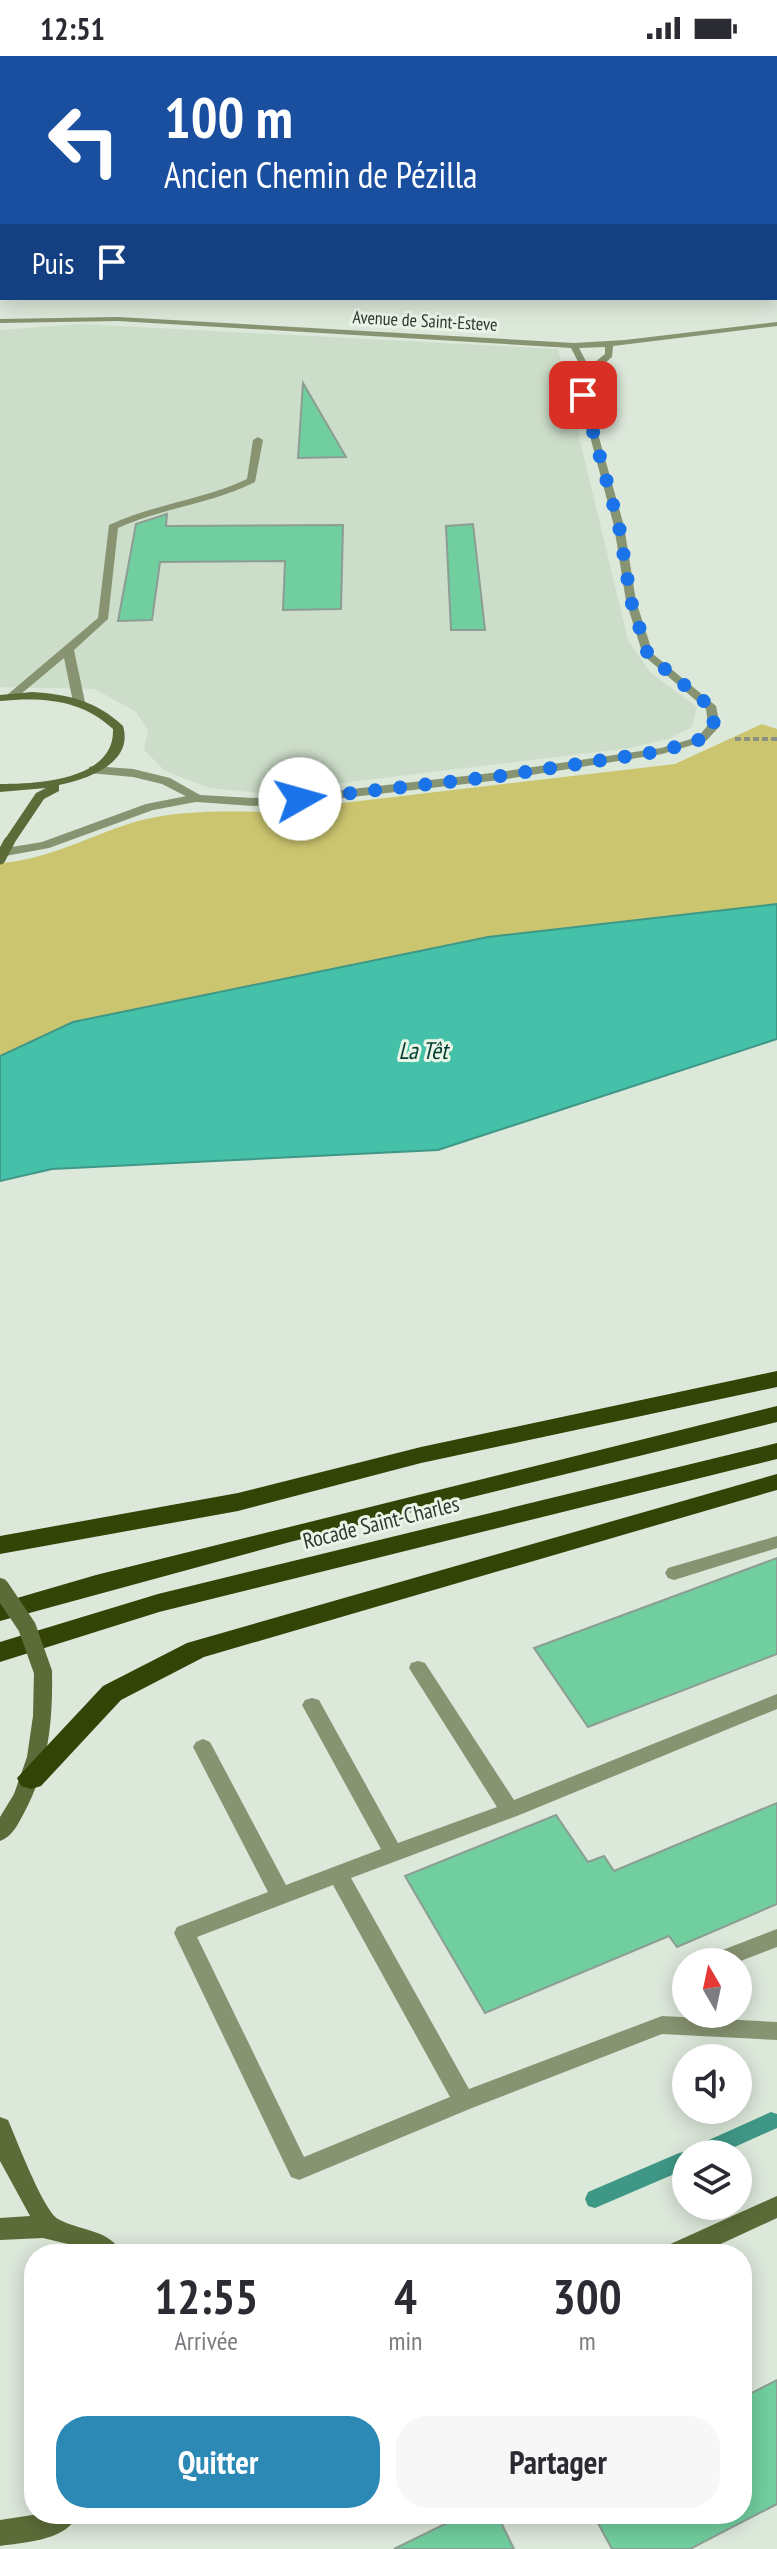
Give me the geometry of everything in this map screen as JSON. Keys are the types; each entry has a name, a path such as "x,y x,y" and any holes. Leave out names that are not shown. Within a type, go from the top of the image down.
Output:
{"highway":[{"path":"0,1545 238,1502 421,1455 777,1379"},
{"name":"Rocade Saint-Charles","path":"0,1612 142,1570 525,1479 777,1414"},
{"name":"Rocade Saint-Charles","path":"0,1652 158,1603 777,1451"},
{"path":"31,1778 112,1693 196,1650 777,1482"}],"main road":[{"path":"0,856 40,796 93,770 110,759 119,746 119,728 105,713 79,702 47,696 6,698"},
{"path":"0,788 38,786 71,779"},
{"path":"0,1587 14,1602 32,1635 43,1672 44,1724 31,1778 0,1833"},
{"path":"0,2127 11,2160 49,2228"},
{"path":"696,2244 777,2207"},
{"path":"0,2229 49,2228 98,2244"},
{"path":"0,2533 48,2524"}],"street":[{"name":"Avenue de Saint-Esteve","path":"0,321 118,319 574,346 609,346 712,329 777,324"},
{"path":"574,346 588,373"},
{"path":"0,856 45,845 150,807 197,798 253,802 300,799 500,776 662,751 702,739 714,726 712,708 648,655 631,601 619,526 583,395 588,373 609,355 609,346"},
{"path":"6,698 103,619 113,527 136,515 227,495 252,480 258,440"},
{"path":"68,649 79,702"},
{"path":"93,770 133,773 166,781 197,798"},
{"path":"674,1573 777,1542"},
{"path":"418,1668 510,1810"},
{"path":"777,1701 510,1810 184,1933 299,2170 464,2101 662,2025 777,2031"},
{"path":"312,1705 394,1854"},
{"path":"203,1747 281,1896"},
{"path":"338,1874 464,2101"},
{"path":"751,1948 777,1938"}],"shaded area":[{"path":"81,324 558,349 628,640 650,672 697,707 692,727 668,739 630,748 260,793 210,788 165,771 144,750 148,731 136,712 95,689 0,687 0,330"},
{"path":"762,724 777,729 777,904 488,937 74,1022 0,1056 0,863 37,857 124,825 173,814 266,812 675,764"}],"water":[{"name":"La Têt","path":"777,904 777,1039 438,1150 52,1169 0,1181 0,1056 73,1022 488,937"}],"building":[{"path":"303,383 346,457 298,458"},
{"path":"167,514 166,526 343,525 341,609 283,610 285,561 160,562 152,620 118,621 136,524"},
{"path":"473,524 485,630 451,630 446,526"},
{"path":"777,1558 777,1654 588,1727 534,1648"},
{"path":"777,1803 777,1904 677,1947 669,1936 485,2013 405,1876 556,1815 588,1862 604,1856 614,1871"},
{"path":"777,2380 777,2504 752,2517 752,2393"},
{"path":"445,2524 502,2524 514,2549 394,2549"},
{"path":"598,2524 738,2524 690,2549 612,2549"}],"waterway":[{"path":"729,2140 771,2121"},
{"path":"595,2199 672,2165"}],"route":[{"path":"300,799 500,776 662,751 702,739 714,726 712,708 698,693 648,655 631,601 619,526 583,395"}]}
